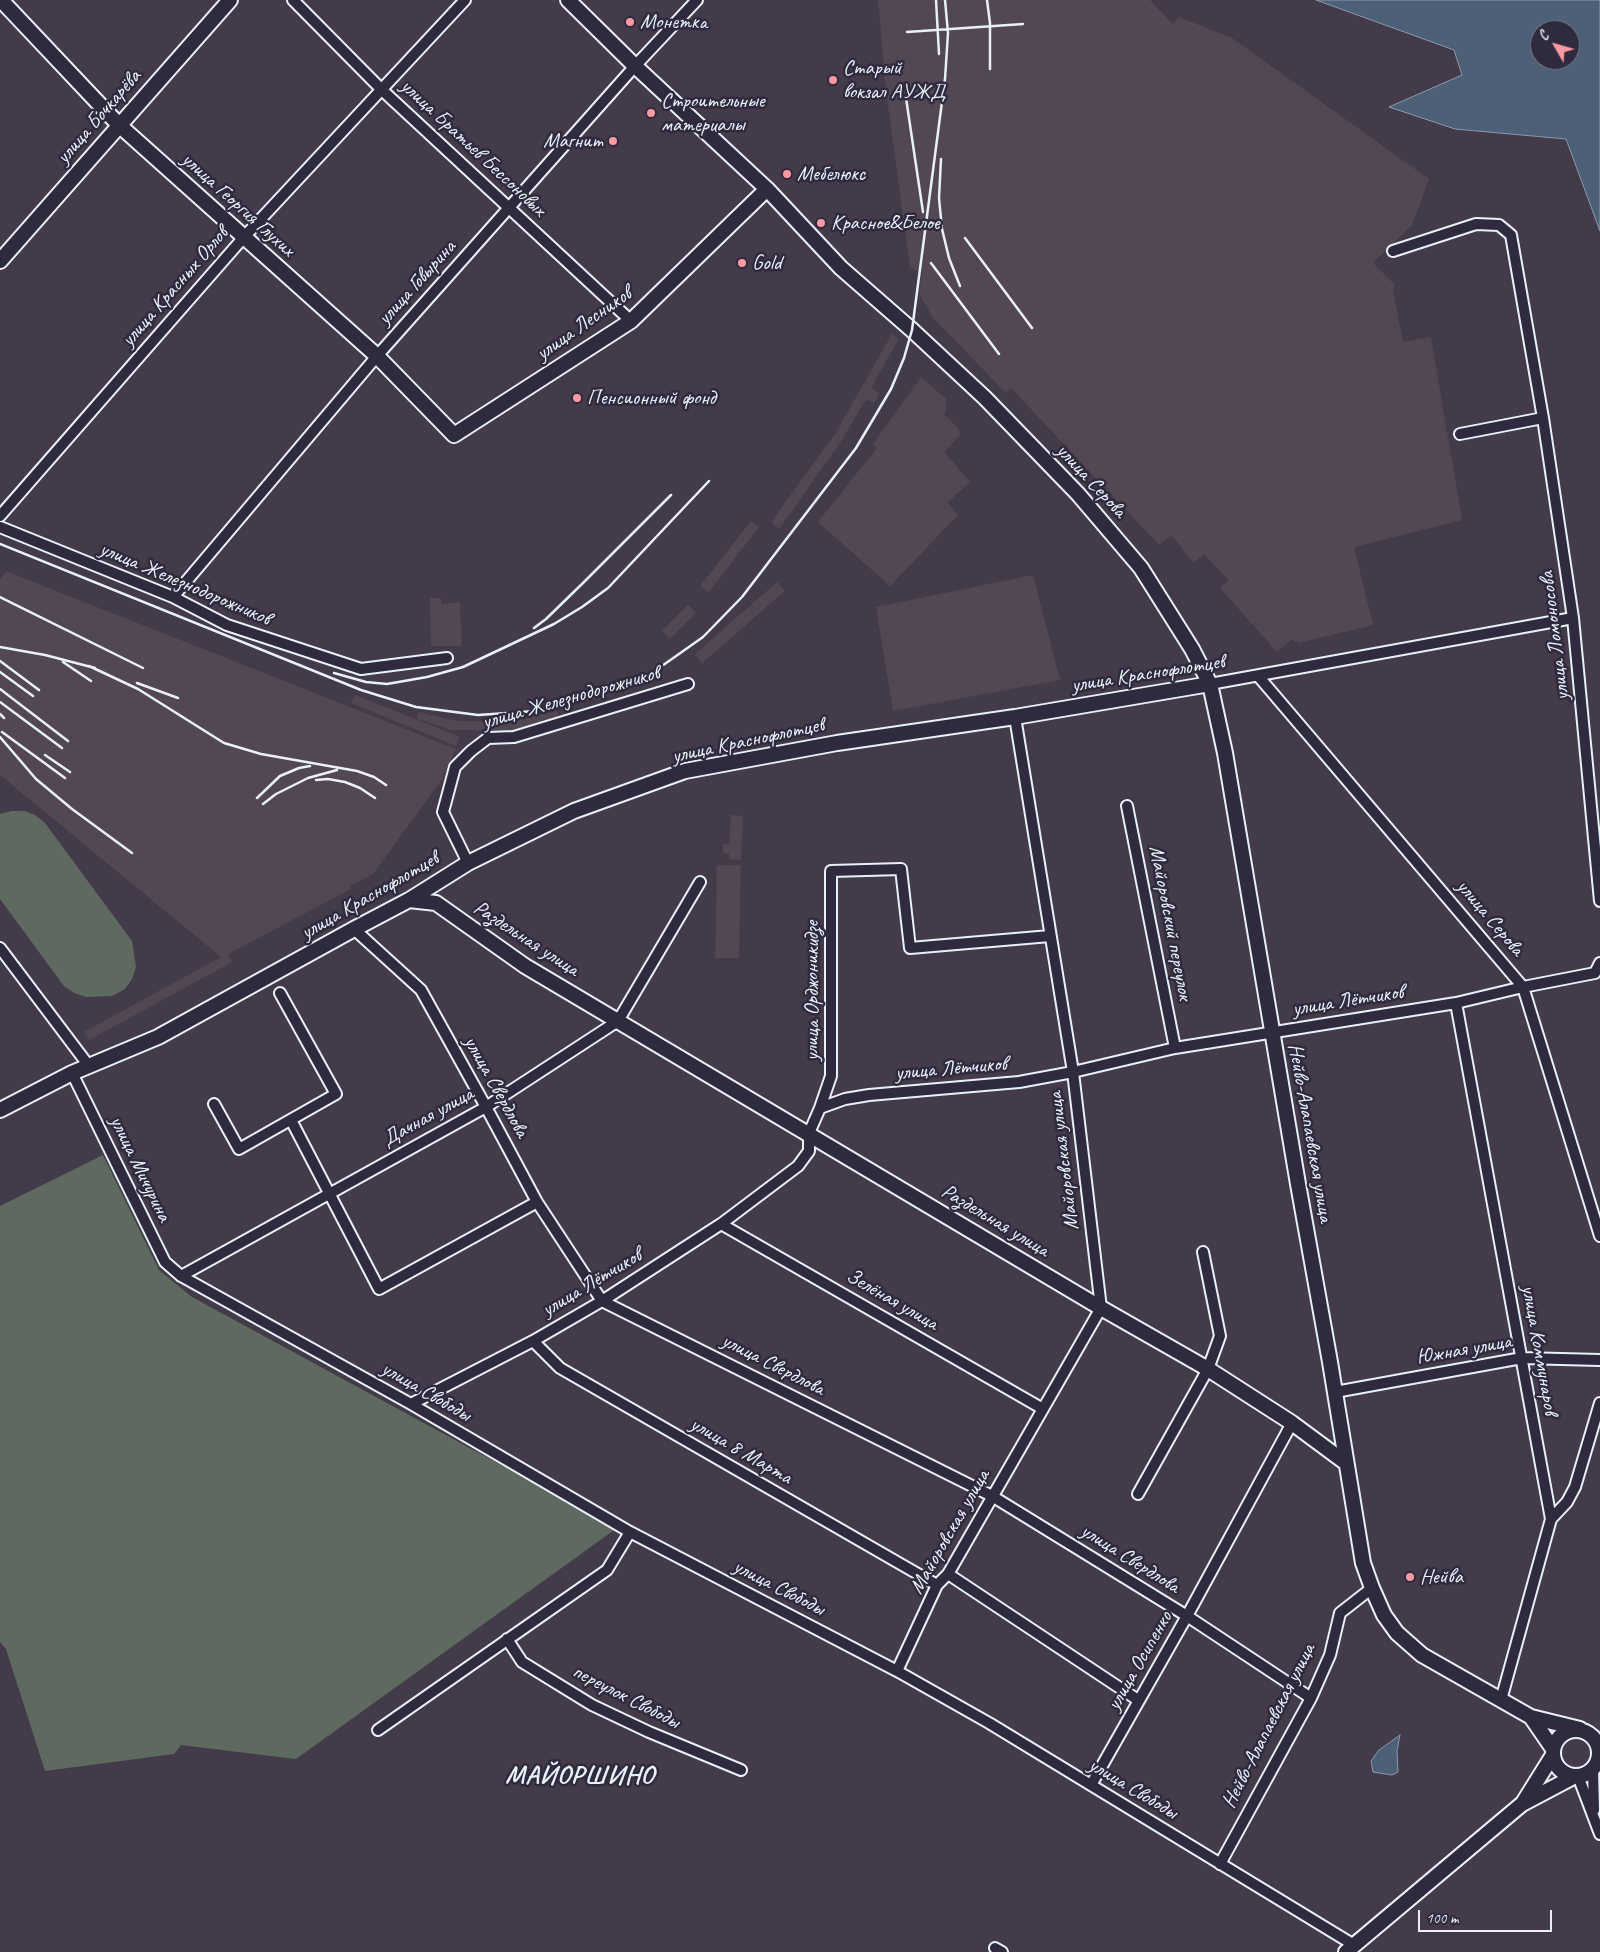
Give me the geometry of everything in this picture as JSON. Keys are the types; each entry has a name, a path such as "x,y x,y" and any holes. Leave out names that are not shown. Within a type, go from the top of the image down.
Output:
{"street":[{"name":"улица Георгия Глухих","path":"1,0 118,125 377,356 454,435"},
{"name":"улица Бочкарёва","path":"0,261 230,0"},
{"name":"улица Братьев Бессоновых","path":"292,0 382,90 631,320"},
{"name":"улица Красных Орлов","path":"0,516 244,237 465,0"},
{"name":"улица Серова","path":"568,0 635,66 767,189 841,268 912,330 984,398 1097,515 1141,568 1192,649 1210,684"},
{"name":"улица Говырина","path":"172,597 377,356 635,66 697,0"},
{"name":"улица Лесников","path":"454,435 631,320 767,189"},
{"name":"улица Ломоносова","path":"1393,250 1476,224 1499,225 1511,235 1543,418 1574,618 1600,901"},
{"path":"1460,434 1543,418"},
{"name":"улица Железнодорожников","path":"0,527 172,597 227,626 361,669 447,658"},
{"name":"улица Краснофлотцев","path":"0,1110 72,1073 158,1037 409,900 468,863 574,811 684,771 837,743 1015,717 1259,676 1574,618"},
{"name":"улица Серова","path":"1259,676 1522,987 1600,1236"},
{"name":"улица Железнодорожников","path":"468,863 443,812 455,767 471,751 488,738 514,737 688,684"},
{"name":"Нейво-Алапаевская улица","path":"1210,684 1225,753 1363,1563 1384,1615 1397,1632 1422,1655 1531,1718"},
{"name":"Майоровская улица","path":"898,1671 938,1585 948,1574 1101,1308 1073,1072 1015,717"},
{"name":"Майоровский переулок","path":"1127,806 1175,1048"},
{"name":"улица Орджоникидзе","path":"820,1108 831,1076 831,871 901,869 910,948 1050,936"},
{"path":"618,1021 700,882"},
{"name":"Раздельная улица","path":"409,900 436,903 525,966 810,1133 1101,1308 1208,1369 1292,1423 1346,1463"},
{"name":"улица Свердлова","path":"354,929 421,990 537,1202 602,1301 992,1496 1187,1616 1311,1698"},
{"path":"0,948 89,1066"},
{"name":"улица Лётчиков","path":"410,1404 533,1341 602,1301 721,1224 798,1166 809,1151 810,1133 820,1108 844,1099 868,1095 1019,1082 1073,1072 1175,1048 1456,1003 1598,968"},
{"path":"214,1104 239,1150 336,1094 280,993"},
{"name":"улица Коммунаров","path":"1456,1003 1551,1519 1501,1700"},
{"name":"Дачная улица","path":"181,1276 486,1107 618,1021"},
{"name":"улица Мичурина","path":"72,1073 165,1262 181,1276"},
{"path":"291,1120 379,1289 537,1202"},
{"name":"Зелёная улица","path":"721,1224 1043,1409"},
{"path":"1138,1494 1208,1369 1220,1336 1203,1252"},
{"name":"улица Свободы","path":"181,1276 410,1404 630,1532 898,1671 989,1723 1220,1864 1350,1948"},
{"name":"улица 8 Марта","path":"533,1341 560,1368 938,1585"},
{"name":"Южная улица","path":"1336,1392 1522,1358 1600,1360"},
{"path":"1551,1519 1568,1502 1575,1487 1600,1403"},
{"name":"улица Осипенко","path":"1091,1785 1187,1616 1292,1423"},
{"path":"378,1730 607,1570 627,1540 630,1532"},
{"path":"948,1574 1138,1700"},
{"name":"Нейво-Алапаевская улица","path":"1220,1864 1311,1698 1330,1655 1340,1613 1372,1588"},
{"name":"переулок Свободы","path":"507,1640 522,1662 592,1705 649,1732 741,1770"},
{"path":"1531,1718 1580,1729 1597,1738 1599,1749 1594,1818"},
{"path":"1531,1718 1553,1752 1559,1768 1566,1774 1577,1776"},
{"path":"1522,1804 1553,1752 1558,1737 1571,1730 1580,1729"},
{"path":"1350,1948 1522,1804 1577,1776 1588,1773 1597,1765"},
{"path":"1577,1776 1600,1834"}],"shaded area":[{"path":"878,0 1150,0 1173,24 1179,17 1232,38 1429,179 1412,225 1373,263 1395,285 1393,290 1403,342 1431,337 1462,520 1354,547 1373,625 1299,643 1292,639 1277,652 1220,588 1229,580 1204,554 1194,563 1171,535 1159,545 1011,388 1006,393 934,319 919,294 922,272 910,268 886,90"},
{"path":"892,334 899,339 871,388 880,393 874,403 866,399 842,440 779,529 771,522 835,434"},
{"path":"921,377 946,399 944,414 959,429 960,435 944,452 970,482 948,502 958,515 890,586 818,522 877,448 873,444"},
{"path":"751,521 759,527 709,592 700,586"},
{"path":"6,571 456,749 443,778 373,874 350,886 351,889 228,954 232,962 89,1040 84,1032 221,957 0,775 0,579"},
{"path":"1033,575 1060,680 893,711 876,607"},
{"path":"777,582 785,591 702,663 695,654"},
{"path":"430,598 441,598 441,604 460,602 462,646 431,646"},
{"path":"688,605 696,613 670,639 662,631"},
{"path":"355,695 460,737 456,746 351,703"},
{"path":"557,711 561,721 515,731 452,730 417,719 418,712 457,721 512,721"},
{"path":"731,815 743,816 741,860 729,859 729,853 723,853 723,844 729,844"},
{"path":"717,865 741,865 739,958 715,958"}],"green space":[{"path":"24,811 35,815 45,823 132,941 136,967 132,979 125,989 112,996 86,997 74,993 64,986 0,899 0,814"},
{"path":"103,1155 159,1270 192,1297 617,1528 296,1759 181,1745 174,1754 45,1771 6,1649 0,1642 0,1206"}],"water":[{"path":"1316,0 1600,0 1600,231 1566,139 1455,129 1389,107 1462,75 1454,50"},
{"path":"1400,1735 1397,1751 1398,1772 1392,1775 1373,1772 1371,1761 1379,1750"}],"railway":[{"path":"936,0 939,54"},
{"path":"0,544 361,690 416,707 478,715 536,711 593,697 652,673 703,637 742,597 856,448 891,389 904,358 912,330 945,79 948,33 945,0"},
{"path":"987,0 990,23 990,69"},
{"path":"907,32 1023,24"},
{"path":"906,98 923,212"},
{"path":"941,159 939,198 942,229 949,258 960,286"},
{"path":"965,238 1032,328"},
{"path":"931,263 999,354"},
{"path":"334,673 366,682 387,684 427,677 463,667 554,624 608,588 709,481"},
{"path":"534,628 546,619 671,495"},
{"path":"0,597 143,668"},
{"path":"0,647 45,655 95,668"},
{"path":"0,661 39,690"},
{"path":"63,662 91,681"},
{"path":"89,666 138,689 224,743 261,754 357,771 374,777 386,785"},
{"path":"0,672 33,696"},
{"path":"137,683 178,698"},
{"path":"0,689 68,741"},
{"path":"0,702 62,748"},
{"path":"0,714 4,718"},
{"path":"2,732 65,778"},
{"path":"0,737 36,779 72,809 132,853"},
{"path":"45,755 70,772"},
{"path":"257,798 280,776 299,768 310,766"},
{"path":"263,804 276,794 308,778 337,770"},
{"path":"316,780 328,779 345,782 360,788 375,798"}],"place":[{"name":"Монетка","path":"630,22"},
{"name":"Старый вокзал АУЖД","path":"833,80"},
{"name":"Строительные материалы","path":"651,113"},
{"name":"Магнит","path":"613,141"},
{"name":"Мебелюкс","path":"787,174"},
{"name":"Красное&Белое","path":"821,223"},
{"name":"Gold","path":"742,263"},
{"name":"Пенсионный фонд","path":"577,398"},
{"name":"Нейва","path":"1410,1577"}],"district":[{"name":"МАЙОРШИНО","path":"580,1776"}]}
